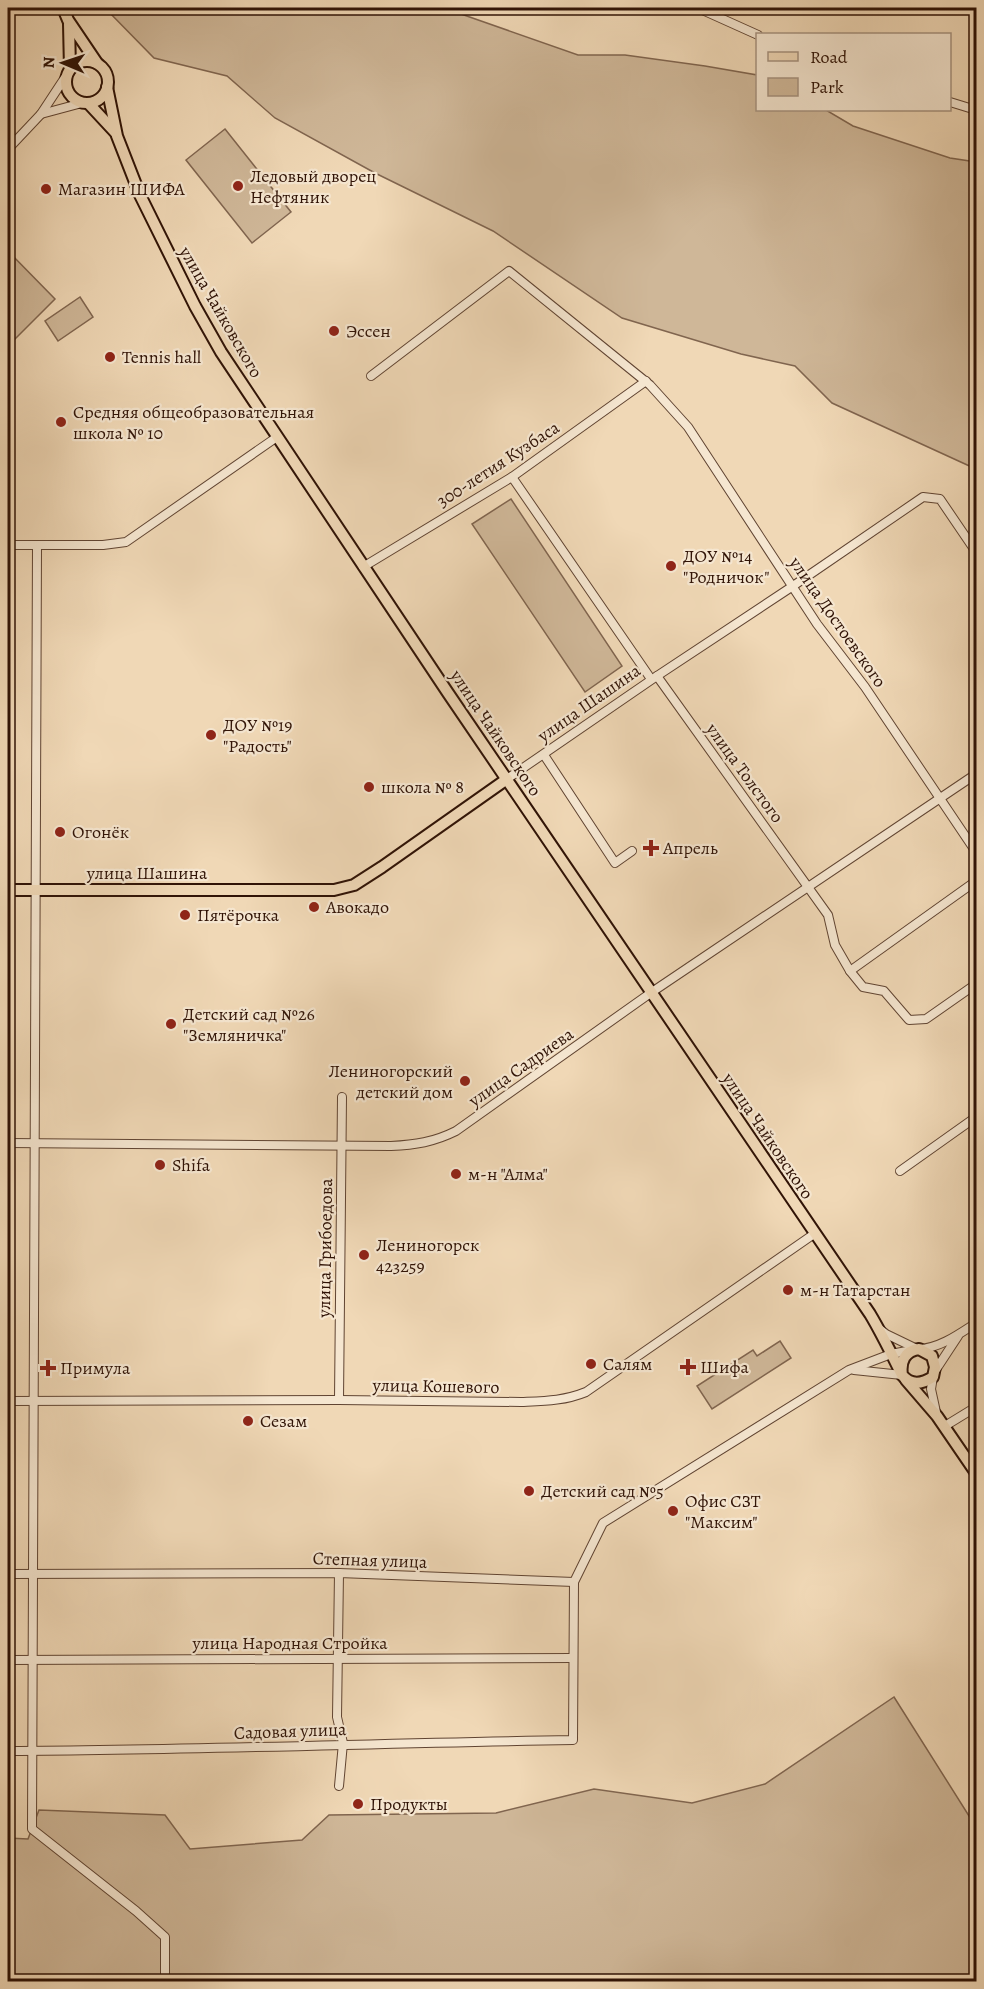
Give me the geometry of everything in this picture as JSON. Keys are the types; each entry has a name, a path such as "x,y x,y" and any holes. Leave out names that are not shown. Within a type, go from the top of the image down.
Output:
{"main road":[{"path":"63,8 68,20 96,63 106,74 107,87 101,98 86,103 76,101 67,90 68,20"},
{"path":"68,72 82,62 96,63"},
{"name":"улица Чайковского","path":"107,87 117,135 140,195 195,306 221,352 363,567 879,1328 903,1377 938,1416 976,1473"},
{"path":"86,103 117,135"},
{"name":"улица Шашина","path":"8,890 334,890 354,885 507,779"},
{"path":"918,1349 932,1356 934,1374 922,1383 916,1383 903,1377 901,1364 903,1358 918,1349"}],"street":[{"path":"698,8 756,34"},
{"path":"8,149 41,114 68,72"},
{"path":"951,102 976,110"},
{"path":"41,114 86,103"},
{"name":"улица Достоевского","path":"371,376 509,271 646,381 688,428 817,624 865,687 976,852"},
{"name":"300-летия Кузбаса","path":"363,567 512,477 646,381"},
{"path":"8,545 126,542 277,437"},
{"name":"улица Толстого","path":"512,477 654,677 828,915 835,945 850,971"},
{"name":"улица Шашина","path":"507,779 654,677 923,497 940,499 976,552"},
{"path":"37,546 32,1829 136,1911 165,1937 165,1982"},
{"path":"544,755 615,863 632,851"},
{"name":"улица Садриева","path":"8,1143 410,1145 439,1139 456,1131 652,992 976,774"},
{"path":"976,880 850,971 863,987 884,991 909,1020 926,1019 976,984"},
{"name":"улица Грибоедова","path":"339,1400 342,1097"},
{"path":"900,1172 976,1118"},
{"name":"улица Кошевого","path":"8,1401 521,1402 569,1399 586,1392 814,1234"},
{"path":"573,1658 574,1582 603,1523 849,1370 891,1354 935,1346 959,1335 976,1323"},
{"path":"879,1328 886,1334 918,1349"},
{"path":"938,1416 932,1389 934,1374 942,1358 959,1335"},
{"path":"849,1370 903,1377"},
{"path":"945,1426 976,1407"},
{"path":"339,1574 337,1717 343,1743 339,1786"},
{"name":"Степная улица","path":"8,1575 339,1574 574,1582"},
{"name":"улица Народная Стройка","path":"8,1660 573,1658"},
{"name":"Садовая улица","path":"8,1751 204,1749 343,1743 573,1740 573,1658"}],"green space":[{"path":"105,8 444,8 578,55 625,55 756,75 756,111 828,111 853,126 950,158 976,162 976,469 832,403 795,366 741,354 622,318 493,231 375,173 275,118 227,76 154,58"},
{"name":"Ледовый дворец Нефтяник","path":"225,129 291,212 252,243 186,160"},
{"path":"8,251 55,299 8,346"},
{"path":"80,297 93,317 58,341 45,321"},
{"path":"511,499 622,666 585,692 472,524"},
{"path":"780,1341 791,1358 712,1409 697,1386 753,1350 757,1356"},
{"path":"894,1697 976,1827 976,1981 8,1982 8,1838 28,1839 39,1810 165,1815 190,1849 302,1840 329,1815 496,1813 594,1789 692,1803 765,1784"}],"place":[{"name":"Ледовый дворец Нефтяник","path":"238,186"},
{"name":"Магазин ШИФА","path":"46,189"},
{"name":"Эссен","path":"334,331"},
{"name":"Tennis hall","path":"110,357"},
{"name":"Средняя общеобразовательная школа № 10","path":"61,422"},
{"name":"ДОУ №14 \"Родничок\"","path":"671,566"},
{"name":"ДОУ №19 \"Радость\"","path":"211,735"},
{"name":"школа № 8","path":"369,787"},
{"name":"Огонёк","path":"60,832"},
{"name":"Апрель","path":"651,848"},
{"name":"Авокадо","path":"314,907"},
{"name":"Пятёрочка","path":"185,915"},
{"name":"Детский сад №26 \"Земляничка\"","path":"171,1024"},
{"name":"Лениногорский детский дом","path":"465,1081"},
{"name":"Shifa","path":"160,1165"},
{"name":"м-н \"Алма\"","path":"456,1174"},
{"name":"Лениногорск 423259","path":"364,1255"},
{"name":"м-н Татарстан","path":"788,1290"},
{"name":"Салям","path":"591,1364"},
{"name":"Шифа","path":"688,1367"},
{"name":"Примула","path":"48,1368"},
{"name":"Сезам","path":"248,1421"},
{"name":"Детский сад №5","path":"529,1491"},
{"name":"Офис СЗТ \"Максим\"","path":"673,1511"},
{"name":"Продукты","path":"358,1804"}]}
